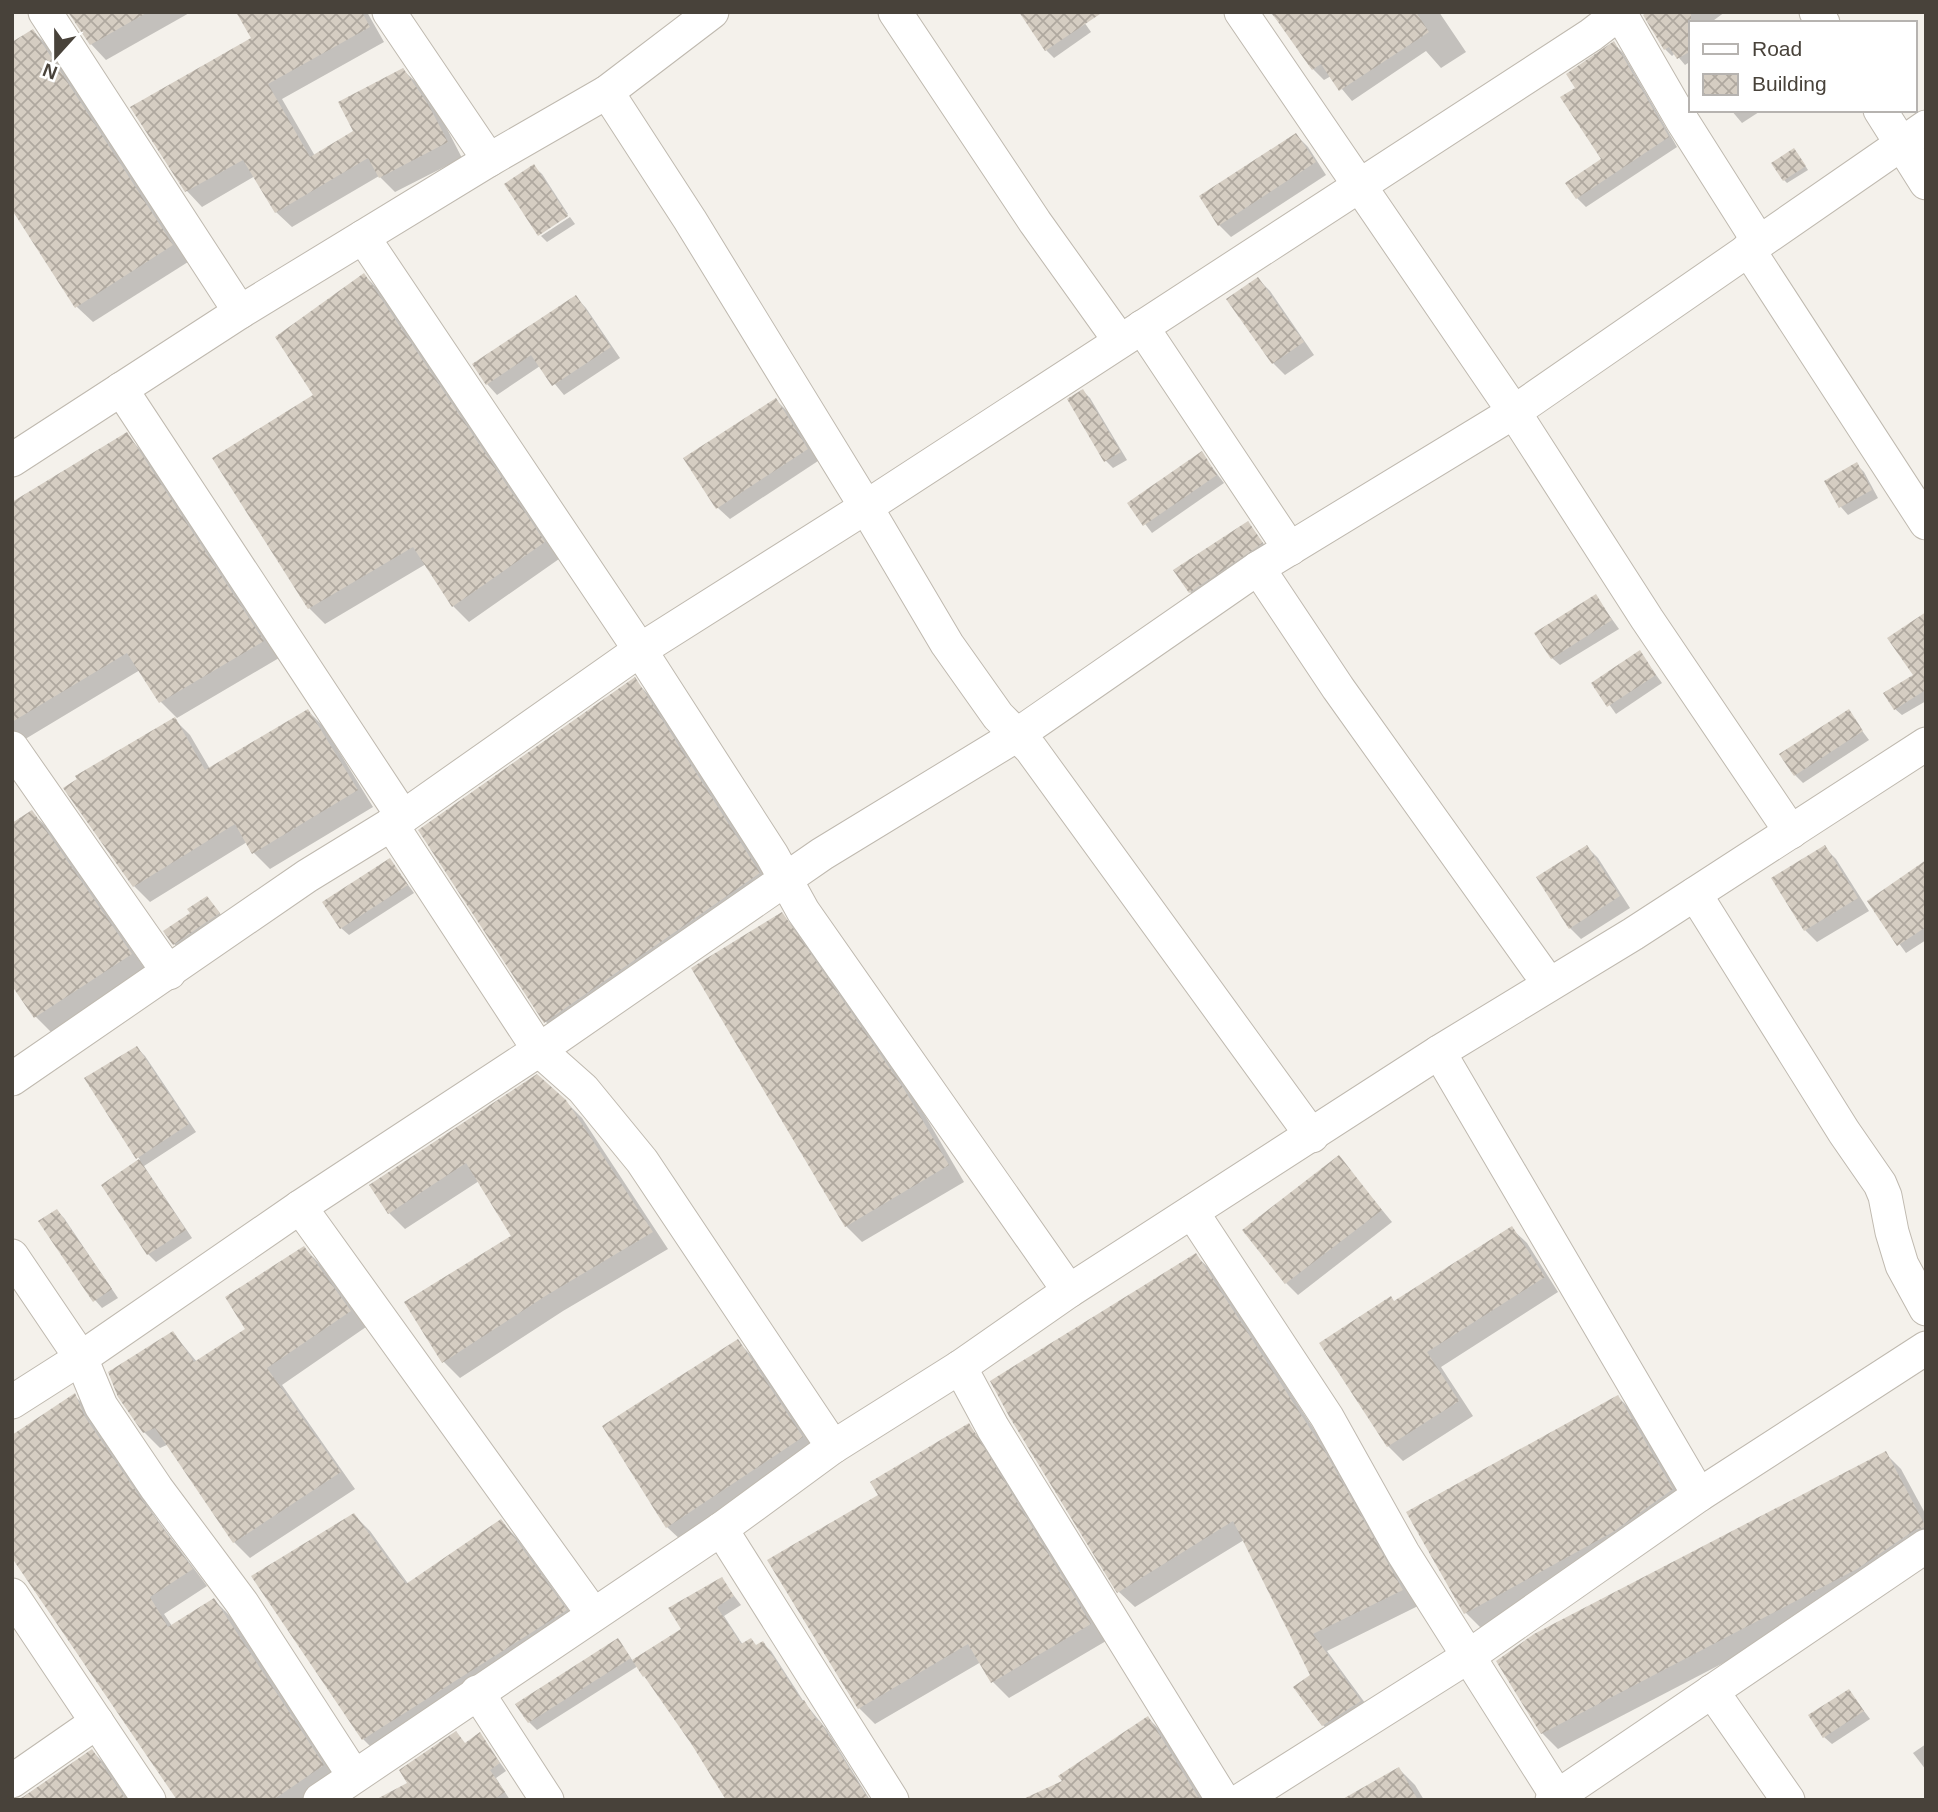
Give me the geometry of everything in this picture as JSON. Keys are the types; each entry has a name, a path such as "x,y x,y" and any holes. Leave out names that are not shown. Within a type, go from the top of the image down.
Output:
{"street":[{"path":"45,12 240,312"},
{"path":"389,12 489,160"},
{"path":"12,460 240,312 489,160 607,92 712,12"},
{"path":"895,12 1035,222 1131,334 1290,549"},
{"path":"1241,12 1514,412 1647,619 1791,832"},
{"path":"12,1079 307,876 397,821 640,650 866,507 1359,185 1583,23 1620,13 1753,246 1926,523"},
{"path":"607,92 690,219 947,643 998,716 1031,749 1312,1136"},
{"path":"1883,112 1914,135 1926,183"},
{"path":"12,1402 81,1358 300,1207 539,1050 822,854 1017,735 1258,568 1514,412 1914,135"},
{"path":"363,237 640,650 786,879 803,911 1069,1291"},
{"path":"121,389 397,821 539,1050 583,1089 642,1161 833,1447"},
{"path":"1258,568 1338,688 1549,985"},
{"path":"320,1800 721,1529 833,1447 960,1367 1069,1291 1439,1052 1696,894 1925,746"},
{"path":"12,748 169,973"},
{"path":"1696,894 1844,1132 1880,1184 1902,1265 1926,1309"},
{"path":"1439,1052 1699,1495"},
{"path":"300,1207 593,1614"},
{"path":"1192,1212 1327,1417 1404,1553 1555,1798 1926,1546"},
{"path":"12,1256 81,1358 100,1406 157,1489 242,1603 354,1776"},
{"path":"1241,1800 1469,1656 1699,1495 1926,1348"},
{"path":"960,1367 1000,1440 1223,1800"},
{"path":"721,1529 891,1800"},
{"path":"12,1595 149,1800"},
{"path":"1712,1691 1788,1800"},
{"path":"477,1692 547,1800"},
{"path":"12,1782 97,1721"}],"building":[{"path":"68,12 148,12 90,45"},
{"path":"236,12 362,12 370,27 268,84 310,157 353,131 338,102 403,68 428,104 448,142 379,178 368,158 275,213 243,160 185,192 130,107 251,38"},
{"path":"1019,12 1103,12 1045,51"},
{"path":"1271,12 1416,12 1429,32 1339,91 1321,64 1312,70"},
{"path":"1647,12 1691,12 1689,52 1677,59 1669,47 1664,50 1643,15"},
{"path":"33,29 173,245 75,308 12,210 12,42"},
{"path":"1614,41 1669,137 1576,199 1565,183 1601,159 1560,97 1575,88 1566,74"},
{"path":"1296,133 1316,162 1218,226 1199,196"},
{"path":"1794,148 1806,166 1783,181 1771,163"},
{"path":"534,164 568,216 538,236 504,184"},
{"path":"364,273 545,542 452,607 413,547 308,609 212,458 313,395 275,337"},
{"path":"1258,277 1304,342 1272,364 1226,299"},
{"path":"576,295 611,347 552,386 531,355 486,385 472,364"},
{"path":"1083,389 1121,452 1104,462 1067,399"},
{"path":"776,398 808,449 716,509 683,458"},
{"path":"127,432 264,641 159,703 127,653 12,722 12,502"},
{"path":"1202,451 1217,475 1143,526 1127,503"},
{"path":"1857,462 1872,490 1839,508 1824,481"},
{"path":"1248,521 1263,543 1189,593 1173,570"},
{"path":"1596,594 1612,620 1551,659 1534,633"},
{"path":"1926,612 1926,693 1924,691 1894,710 1883,693 1913,675 1887,638"},
{"path":"1640,650 1656,675 1607,707 1591,683"},
{"path":"635,677 760,873 544,1023 418,830"},
{"path":"308,709 358,790 252,854 235,824 133,887 63,788 77,779 75,776 175,717 205,770"},
{"path":"1849,709 1863,731 1794,776 1779,754"},
{"path":"32,810 132,954 34,1018 12,986 12,823"},
{"path":"1587,845 1620,896 1569,929 1536,877"},
{"path":"1825,845 1858,898 1804,931 1771,878"},
{"path":"390,858 408,885 340,929 322,902"},
{"path":"1926,860 1926,927 1897,946 1867,901"},
{"path":"207,896 220,913 173,945 163,931 190,913 187,909"},
{"path":"782,912 904,1089 949,1165 845,1227 691,968"},
{"path":"137,1046 189,1124 136,1159 84,1078"},
{"path":"537,1074 566,1100 653,1232 547,1295 442,1363 404,1302 511,1236 466,1163 388,1214 369,1185"},
{"path":"1339,1155 1382,1210 1285,1284 1242,1230"},
{"path":"139,1159 186,1230 147,1255 101,1185"},
{"path":"57,1209 112,1289 93,1302 38,1221"},
{"path":"1512,1226 1545,1277 1427,1352 1459,1401 1387,1447 1319,1343 1391,1296 1394,1301"},
{"path":"304,1246 351,1311 267,1368 341,1472 233,1543 155,1428 143,1433 118,1397 108,1372 173,1331 194,1362 245,1329 225,1297"},
{"path":"1196,1253 1324,1450 1403,1590 1313,1634 1361,1701 1322,1726 1293,1687 1310,1675 1233,1521 1117,1593 990,1381"},
{"path":"738,1339 803,1437 666,1528 602,1426"},
{"path":"75,1393 85,1417 193,1569 150,1597 168,1627 214,1598 324,1765 273,1800 177,1800 12,1558 12,1435"},
{"path":"1618,1395 1673,1489 1613,1532 1464,1614 1406,1512"},
{"path":"969,1423 1091,1624 991,1683 968,1644 858,1709 767,1560 878,1495 870,1482"},
{"path":"1886,1451 1926,1527 1915,1530 1857,1569 1541,1734 1496,1661 1534,1634"},
{"path":"354,1513 406,1584 501,1519 567,1610 362,1740 251,1576"},
{"path":"722,1577 734,1596 717,1607 741,1644 751,1638 756,1645 763,1641 802,1701 804,1700 817,1721 819,1720 869,1800 726,1800 692,1745 643,1677 632,1660 681,1629 668,1608"},
{"path":"618,1638 631,1658 528,1723 515,1704"},
{"path":"1849,1689 1864,1711 1823,1738 1808,1715"},
{"path":"1148,1716 1200,1800 1021,1800 1062,1781 1058,1776"},
{"path":"456,1731 465,1743 480,1732 500,1763 490,1770 505,1792 493,1800 375,1800 407,1783 399,1770"},
{"path":"92,1749 126,1800 15,1800 23,1797"},
{"path":"1399,1767 1418,1800 1341,1800"}]}
